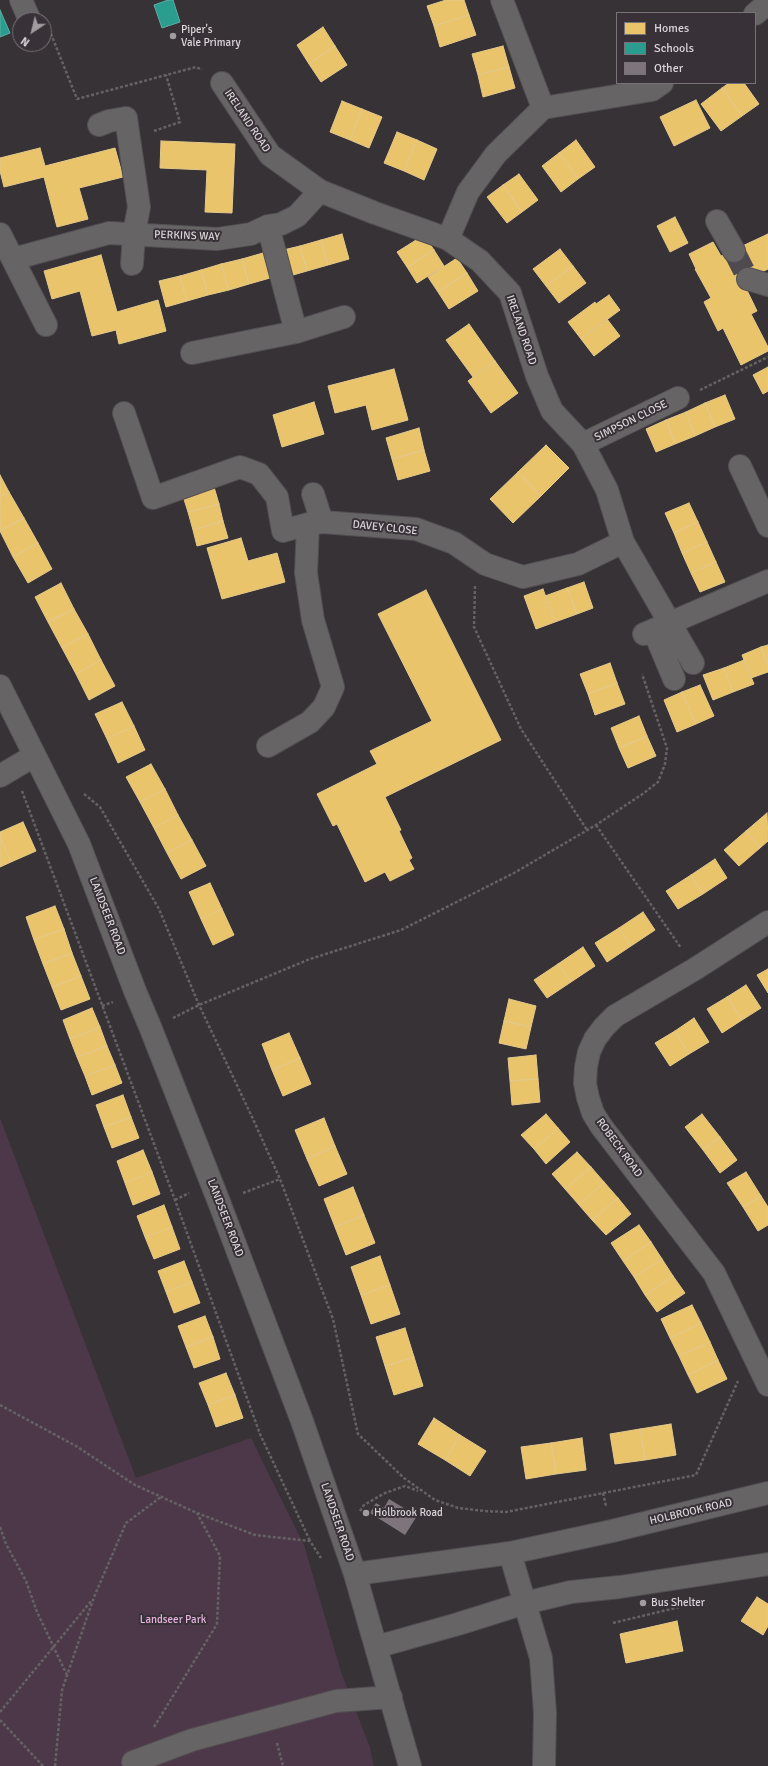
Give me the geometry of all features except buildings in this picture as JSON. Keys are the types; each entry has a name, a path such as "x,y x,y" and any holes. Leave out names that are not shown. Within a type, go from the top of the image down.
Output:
{"street":[{"path":"502,0 543,108"},
{"name":"IRELAND ROAD","path":"222,83 270,155 320,191 374,213 448,239 480,261 510,293 537,376 552,411 583,444 607,490 656,630 693,663"},
{"path":"448,239 468,192 496,154 543,108 652,90 661,84"},
{"path":"99,125 109,121 126,118 139,207 134,234 132,264"},
{"name":"PERKINS WAY","path":"13,259 109,233 217,239 251,234 268,226 281,224 297,216 320,191"},
{"path":"717,221 734,251"},
{"path":"268,226 296,332"},
{"path":"0,234 46,325"},
{"path":"192,353 296,332 344,317"},
{"name":"SIMPSON CLOSE","path":"583,444 678,398"},
{"name":"DAVEY CLOSE","path":"124,413 153,498 240,467 259,474 277,497 283,531 315,523 416,529 454,542 485,564 523,577 578,564 624,542"},
{"path":"740,466 768,526"},
{"path":"268,746 310,722 324,707 333,687 313,620 306,573 315,523 313,494"},
{"path":"674,679 656,630 768,581"},
{"name":"LANDSEER ROAD","path":"0,686 34,756 80,844 135,991 219,1202 294,1399 355,1574 410,1766"},
{"path":"7,773 34,756"},
{"name":"ROBECK ROAD","path":"768,922 695,969 614,1016 604,1027 589,1052 585,1083 593,1113 601,1126 714,1273 768,1385"},
{"name":"HOLBROOK ROAD","path":"355,1574 510,1553 612,1531 768,1493"},
{"path":"510,1553 541,1658 545,1713 544,1766"},
{"path":"376,1647 525,1603 571,1592 620,1587 768,1564"},
{"path":"133,1762 192,1740 336,1701 391,1696"}],"path":[{"path":"25,8 44,16 77,99 196,67 222,83"},
{"path":"678,398 705,388 768,357"},
{"path":"485,564 475,583 474,627 521,729 586,830"},
{"path":"151,1029 199,1005 310,959 401,930 514,873 596,825 658,782 665,764 667,748 639,664 656,630"},
{"path":"7,773 102,1006 175,1200 260,1434 310,1541 323,1561"},
{"path":"82,793 100,807 159,909 199,1005 280,1179 333,1319 358,1434 388,1464 421,1491 435,1500 458,1508 506,1512 696,1475 752,1351"},
{"path":"596,825 695,969"},
{"path":"102,1006 117,1001"},
{"path":"254,1188 280,1179"},
{"path":"175,1200 186,1195"},
{"path":"0,1406 76,1446 135,1486 197,1513 255,1534 310,1541"},
{"path":"342,1538 364,1505 385,1493 405,1486 421,1491"},
{"path":"55,1766 62,1690 94,1597 126,1523 161,1497"},
{"path":"153,1729 217,1624 220,1556 197,1513"},
{"path":"0,1527 6,1544 26,1581 37,1612 67,1676"},
{"path":"0,1712 94,1597"},
{"path":"0,1720 43,1766"}],"green space":[{"name":"Landseer Park","path":"0,1118 136,1478 251,1438 304,1545 341,1672 370,1748 374,1766 0,1766"}],"tunnel":[{"path":"734,251 748,279"}],"place":[{"name":"Piper's Vale Primary","path":"173,36"},
{"name":"Holbrook Road","path":"366,1513"},
{"name":"Bus Shelter","path":"643,1603"}]}
